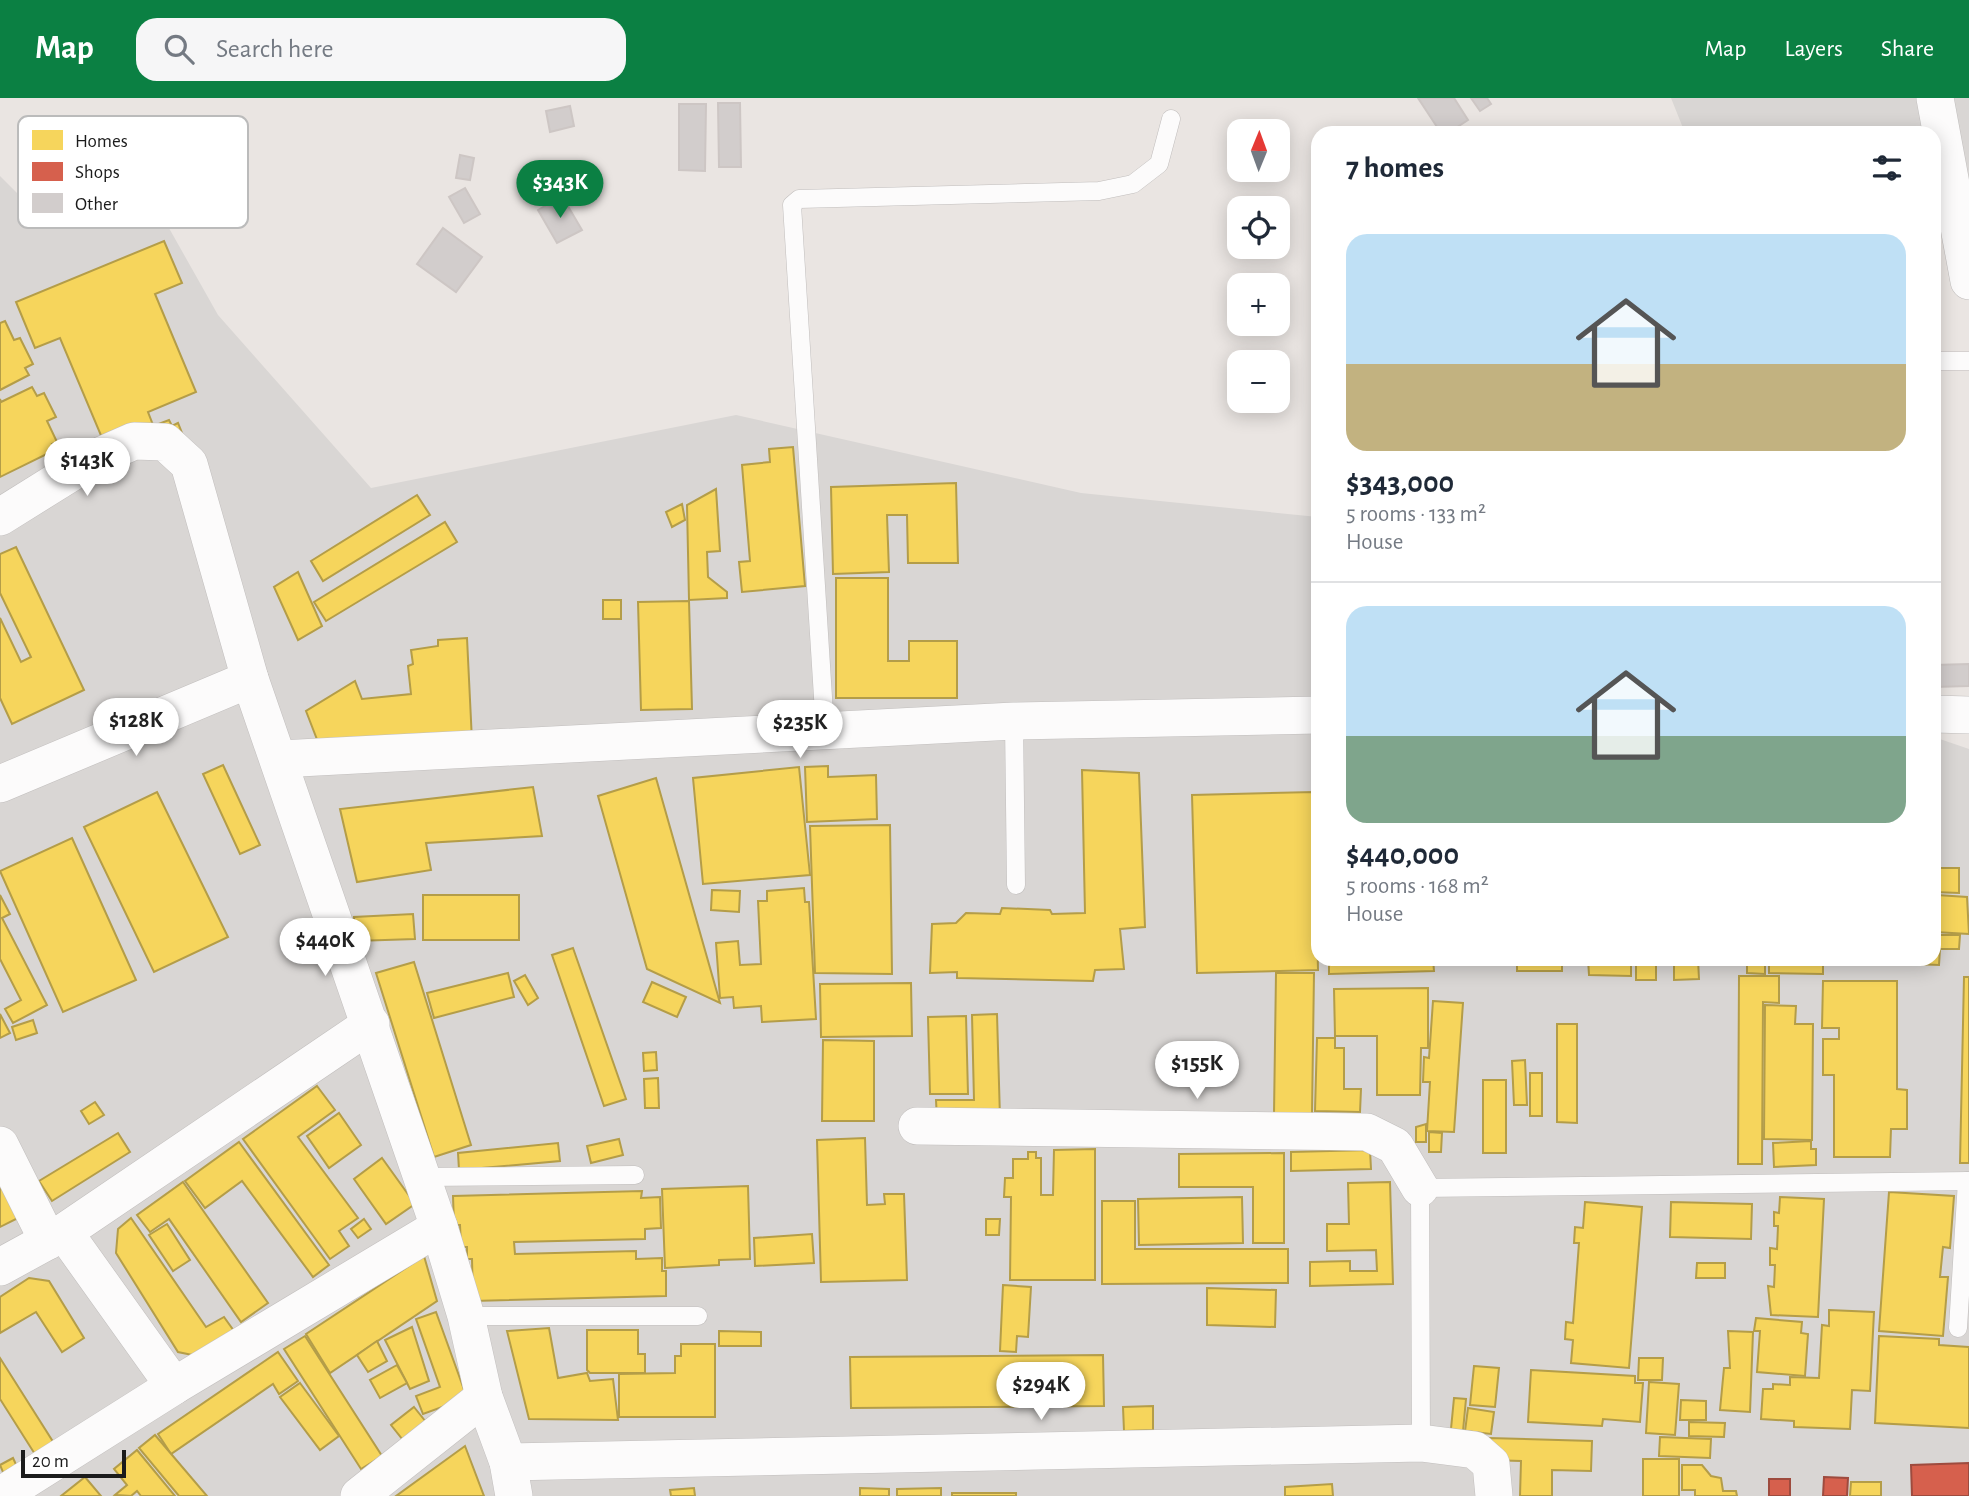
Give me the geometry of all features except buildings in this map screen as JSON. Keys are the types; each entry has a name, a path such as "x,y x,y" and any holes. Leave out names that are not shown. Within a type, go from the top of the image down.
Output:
{"street":[{"path":"1935,98 1940,126"},
{"path":"1941,130 1969,281"},
{"path":"0,517 93,459 134,441 165,442 189,464 250,679 281,759 439,1227 466,1316 484,1397 511,1479 1421,1443 1475,1450 1491,1464 1494,1496"},
{"path":"0,784 250,679"},
{"path":"1941,714 1969,715"},
{"path":"281,759 1014,720 1311,715"},
{"path":"0,1267 56,1237 371,1024"},
{"path":"917,1126 1367,1132 1395,1146 1420,1188"},
{"path":"0,1145 56,1237 174,1385"},
{"path":"0,1496 174,1385 439,1227"},
{"path":"359,1496 484,1397"}],"lane":[{"path":"825,729 792,205 799,199 1099,191 1133,184 1159,164 1171,119"},
{"path":"1941,361 1969,361"},
{"path":"1014,720 1016,884"},
{"path":"423,1177 635,1175"},
{"path":"1421,1443 1420,1188 1968,1181 1958,1328"},
{"path":"466,1316 698,1316"}],"shaded area":[{"path":"1671,98 1969,98 1969,226 1959,206 1941,202 1941,126 1682,126"},
{"path":"0,176 18,194 18,228 169,228 218,315 371,488 736,415 1081,493 1311,516 1311,966 1941,966 1941,739 1969,749 1969,1496 0,1496"}]}
